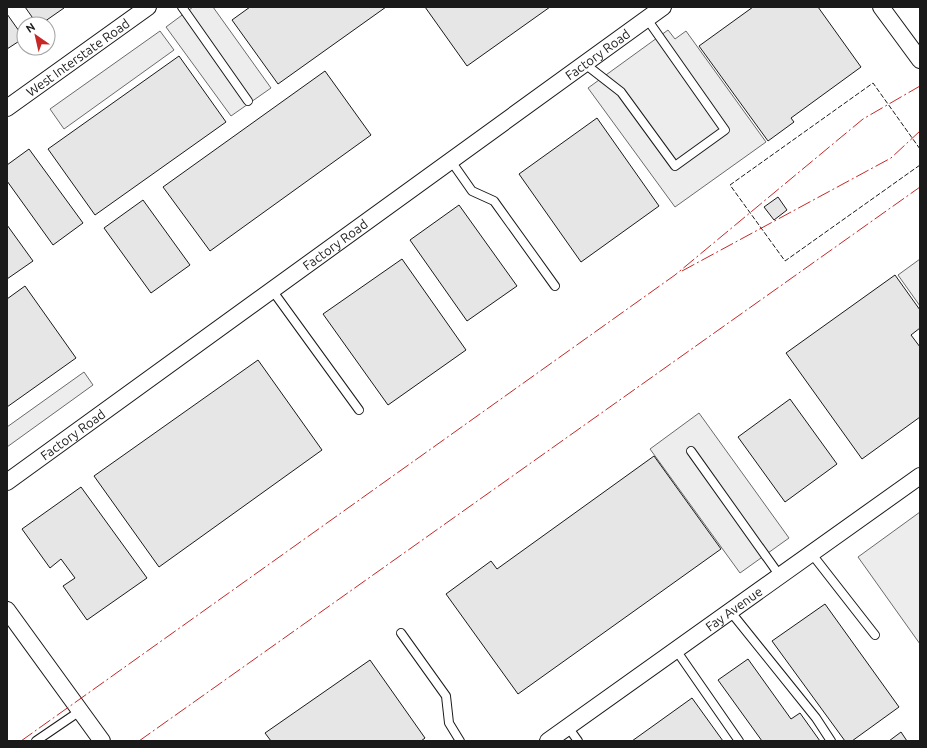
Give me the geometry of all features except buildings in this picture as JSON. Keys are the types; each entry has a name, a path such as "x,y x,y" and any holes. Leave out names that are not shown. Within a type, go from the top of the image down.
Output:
{"street":[{"name":"West Interstate Road","path":"7,108 148,7"},
{"name":"Factory Road","path":"7,482 664,7"},
{"path":"882,7 920,60"},
{"name":"Fay Avenue","path":"548,741 920,476"},
{"path":"7,610 102,741"}],"lane":[{"path":"182,7 248,101"},
{"path":"585,64 621,92 675,166 725,130 647,19"},
{"path":"451,161 472,191 494,201 555,286"},
{"path":"272,290 359,410"},
{"path":"691,451 780,576"},
{"path":"811,554 875,635"},
{"path":"730,611 816,718 831,741"},
{"path":"401,633 446,696 449,723 460,741"},
{"path":"676,650 739,741"},
{"path":"36,741 80,711"},
{"path":"568,727 578,741"}],"shaded area":[{"path":"193,7 213,7 271,88 231,116 166,27"},
{"path":"668,30 675,39 686,31 766,142 675,207 588,88"},
{"path":"160,31 174,50 64,129 50,109"},
{"path":"920,259 920,306 898,275"},
{"path":"84,372 93,385 7,447 7,427"},
{"path":"699,413 789,538 740,573 650,449"},
{"path":"920,512 920,644 858,557"}],"fence":[{"path":"920,149 873,83 730,185 785,261 920,165"}],"power":[{"path":"21,741 675,275 863,119 920,86"},
{"path":"682,271 891,158 920,131"},
{"path":"139,741 920,187"}]}
